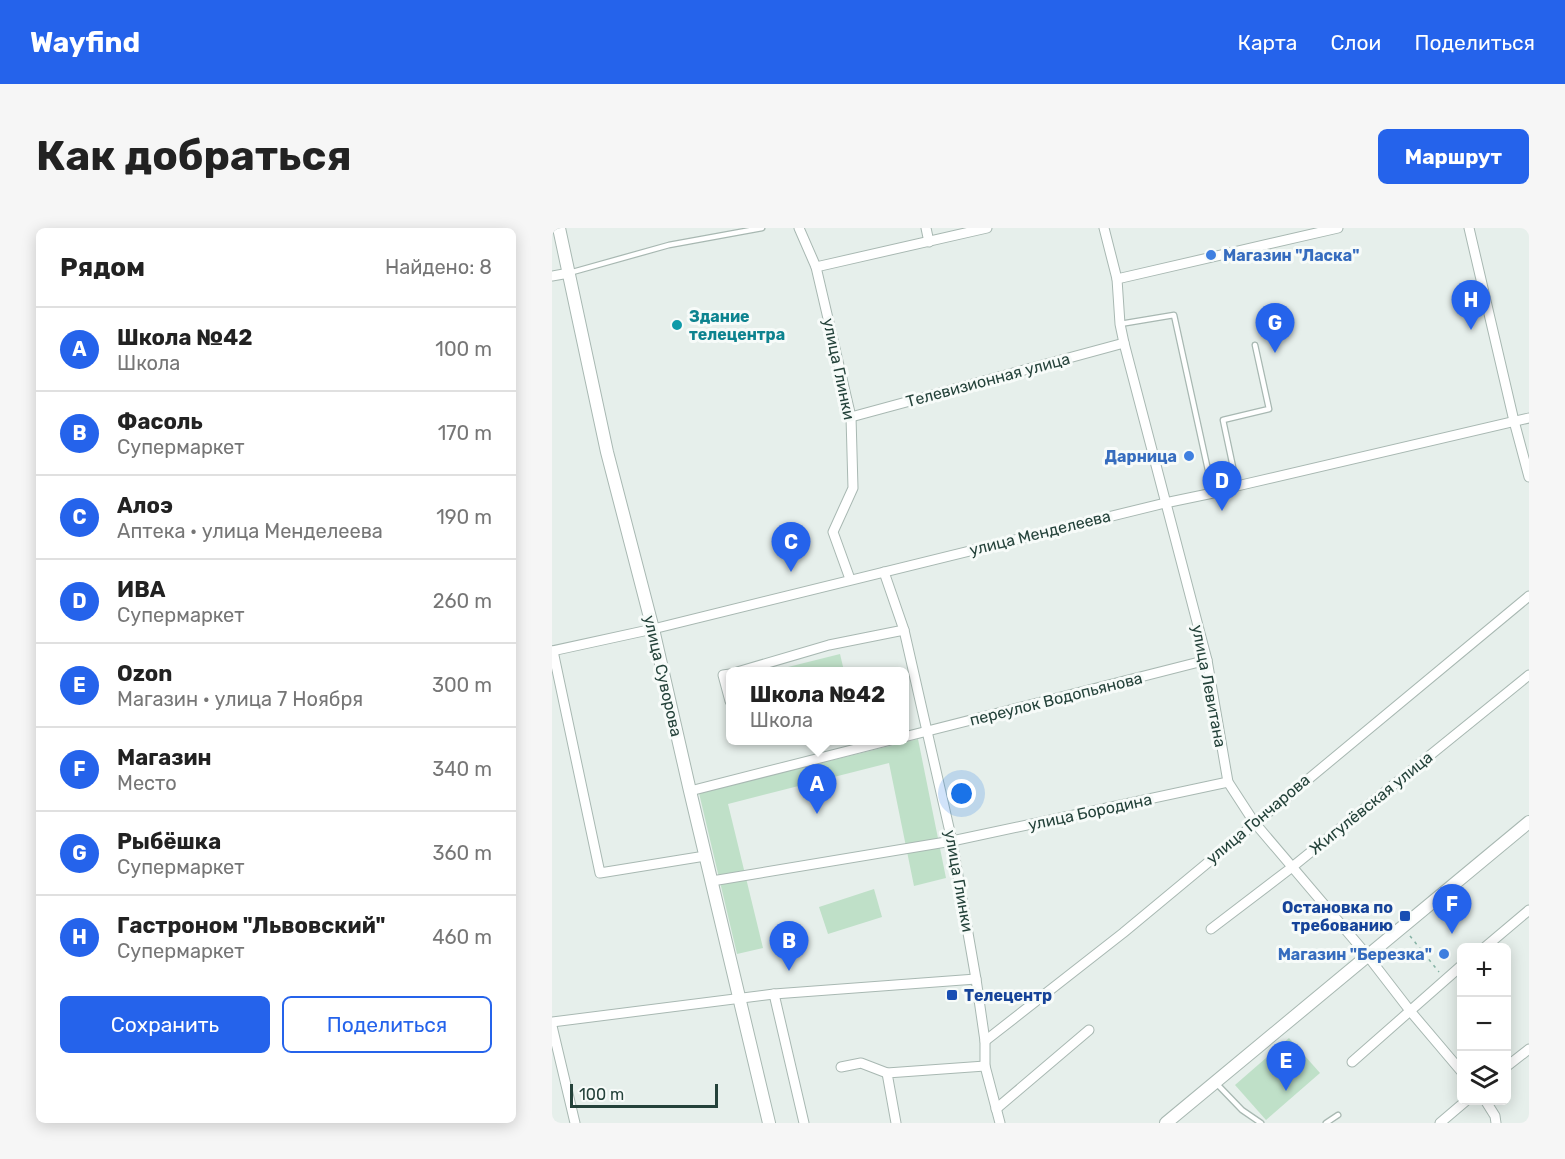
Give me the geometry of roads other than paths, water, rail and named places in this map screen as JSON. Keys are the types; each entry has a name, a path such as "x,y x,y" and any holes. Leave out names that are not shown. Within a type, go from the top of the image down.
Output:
{"street":[{"name":"улица Суворова","path":"559,228 607,452 653,629 769,1123"},
{"name":"улица Глинки","path":"799,228 816,267 851,417 853,488 833,532 850,579"},
{"path":"926,228 929,242"},
{"path":"816,267 987,228"},
{"name":"улица Левитана","path":"1104,228 1117,279 1120,324 1124,343 1207,660 1228,782 1254,822 1291,868 1367,955 1410,1012 1457,1066"},
{"path":"1117,279 1338,228"},
{"path":"1469,228 1529,477"},
{"path":"552,276 569,273"},
{"name":"Телевизионная улица","path":"851,417 1124,343"},
{"name":"улица Менделеева","path":"552,651 653,629 1236,486 1529,418"},
{"name":"улица Глинки","path":"884,572 904,630 952,841 976,979 985,1041 985,1066 1000,1123"},
{"name":"улица Гончарова","path":"985,1041 1123,933 1529,596"},
{"path":"754,667 829,645 904,630"},
{"path":"552,651 600,873 705,856"},
{"name":"переулок Водопьянова","path":"909,736 1207,660"},
{"name":"Жигулёвская улица","path":"1211,929 1291,868 1529,675"},
{"path":"690,791 875,745"},
{"name":"улица Бородина","path":"712,881 952,841 1228,782"},
{"path":"1166,1123 1529,822"},
{"path":"1490,943 1529,910"},
{"path":"1352,1062 1457,969"},
{"path":"575,1123 552,1024 774,994 976,979"},
{"path":"774,994 804,1123"},
{"path":"996,1109 1089,1030"},
{"path":"1511,1063 1529,1049"},
{"path":"841,1067 861,1063 887,1073 985,1066"},
{"path":"887,1073 896,1123"},
{"path":"1440,1123 1462,1105"},
{"path":"1488,1105 1495,1116 1496,1123"}],"lane":[{"path":"569,273 669,245 762,228"},
{"path":"1120,324 1174,315 1213,493"},
{"path":"1236,486 1223,420 1269,409 1255,345"},
{"path":"1216,1083 1242,1110 1261,1123"},
{"path":"1326,1123 1338,1115"}],"place":[{"name":"Магазин \"Ласка\"","path":"1211,255"},
{"name":"Здание телецентра","path":"677,325"},
{"name":"Гастроном \"Львовский\"","path":"1471,330"},
{"name":"Рыбёшка","path":"1275,353"},
{"name":"Дарница","path":"1189,456"},
{"name":"ИВА","path":"1222,511"},
{"name":"Алоэ","path":"791,572"},
{"name":"Школа №42","path":"817,814"},
{"name":"Остановка по требованию","path":"1405,916"},
{"name":"Магазин","path":"1452,934"},
{"name":"Магазин \"Березка\"","path":"1444,954"},
{"name":"Фасоль","path":"789,971"},
{"name":"Телецентр","path":"952,995"},
{"name":"Ozon","path":"1286,1091"}]}
